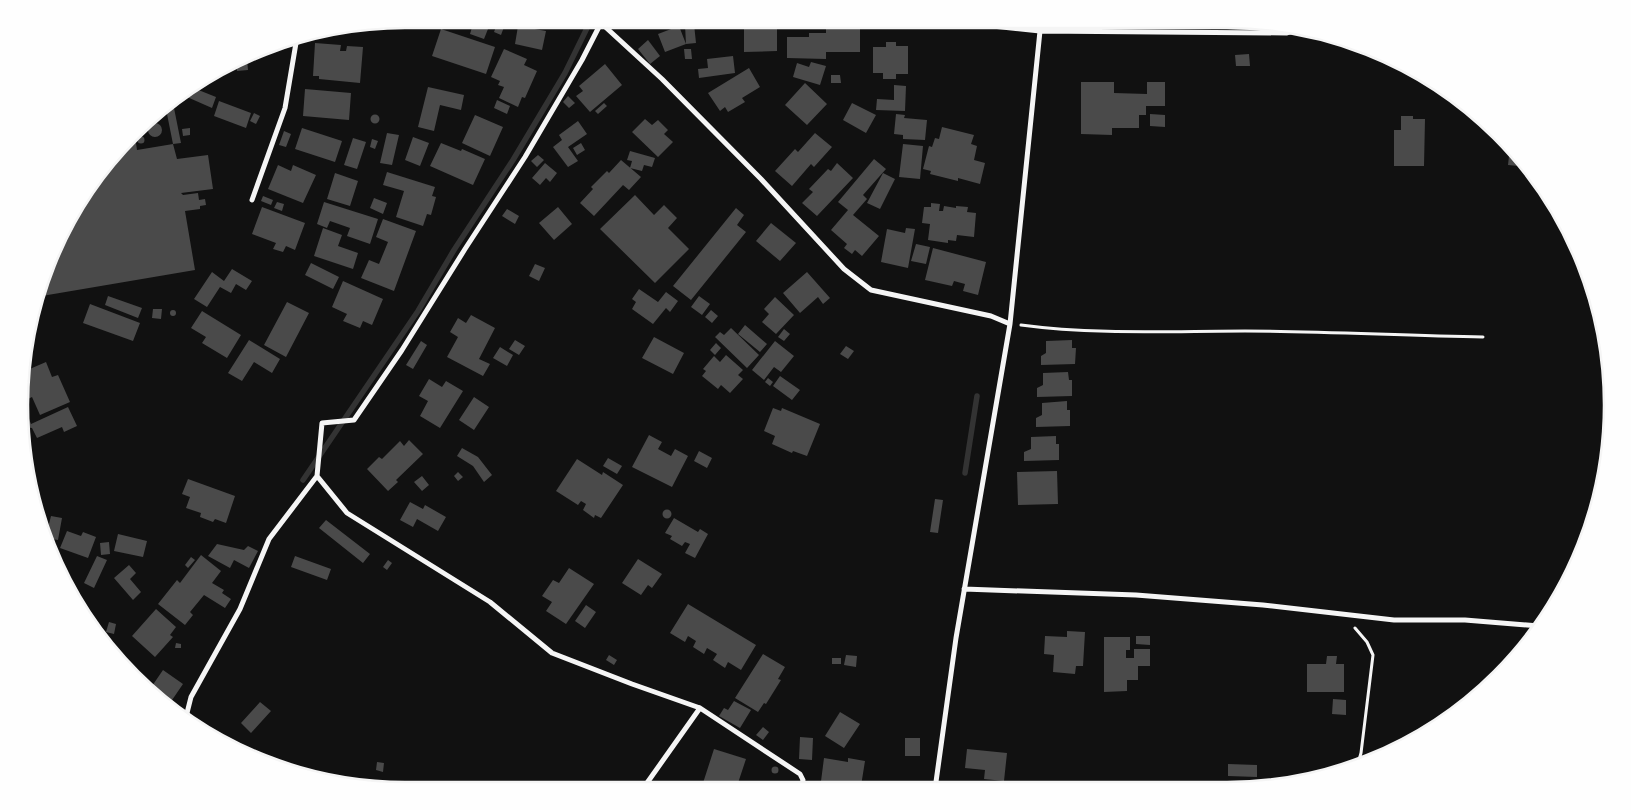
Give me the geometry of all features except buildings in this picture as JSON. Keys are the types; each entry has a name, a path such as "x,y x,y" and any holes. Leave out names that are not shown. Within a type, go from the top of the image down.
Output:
{"street":[{"path":"187,713 191,697 240,609 270,539 316,476 322,423 354,420 402,350 525,157 582,60 598,28"},
{"path":"609,28 662,78 844,269 862,284 871,290 991,316 1010,324"},
{"path":"1022,28 1040,32 1287,33"},
{"path":"936,782 954,647 1010,324 1040,32"},
{"path":"252,200 285,108 297,44"},
{"path":"316,476 347,513 490,602 552,653 700,708 736,730 802,776 801,782"},
{"path":"964,589 1136,595 1263,605 1394,620 1465,620 1532,625"},
{"path":"648,782 700,708"}],"path":[{"path":"1010,324 1098,331 1247,331 1483,337"},
{"path":"1354,627 1367,642 1373,655 1360,758"}],"waterway":[{"path":"303,480 418,311 454,250 513,160 565,73 587,28"},
{"path":"965,473 977,396"}]}
